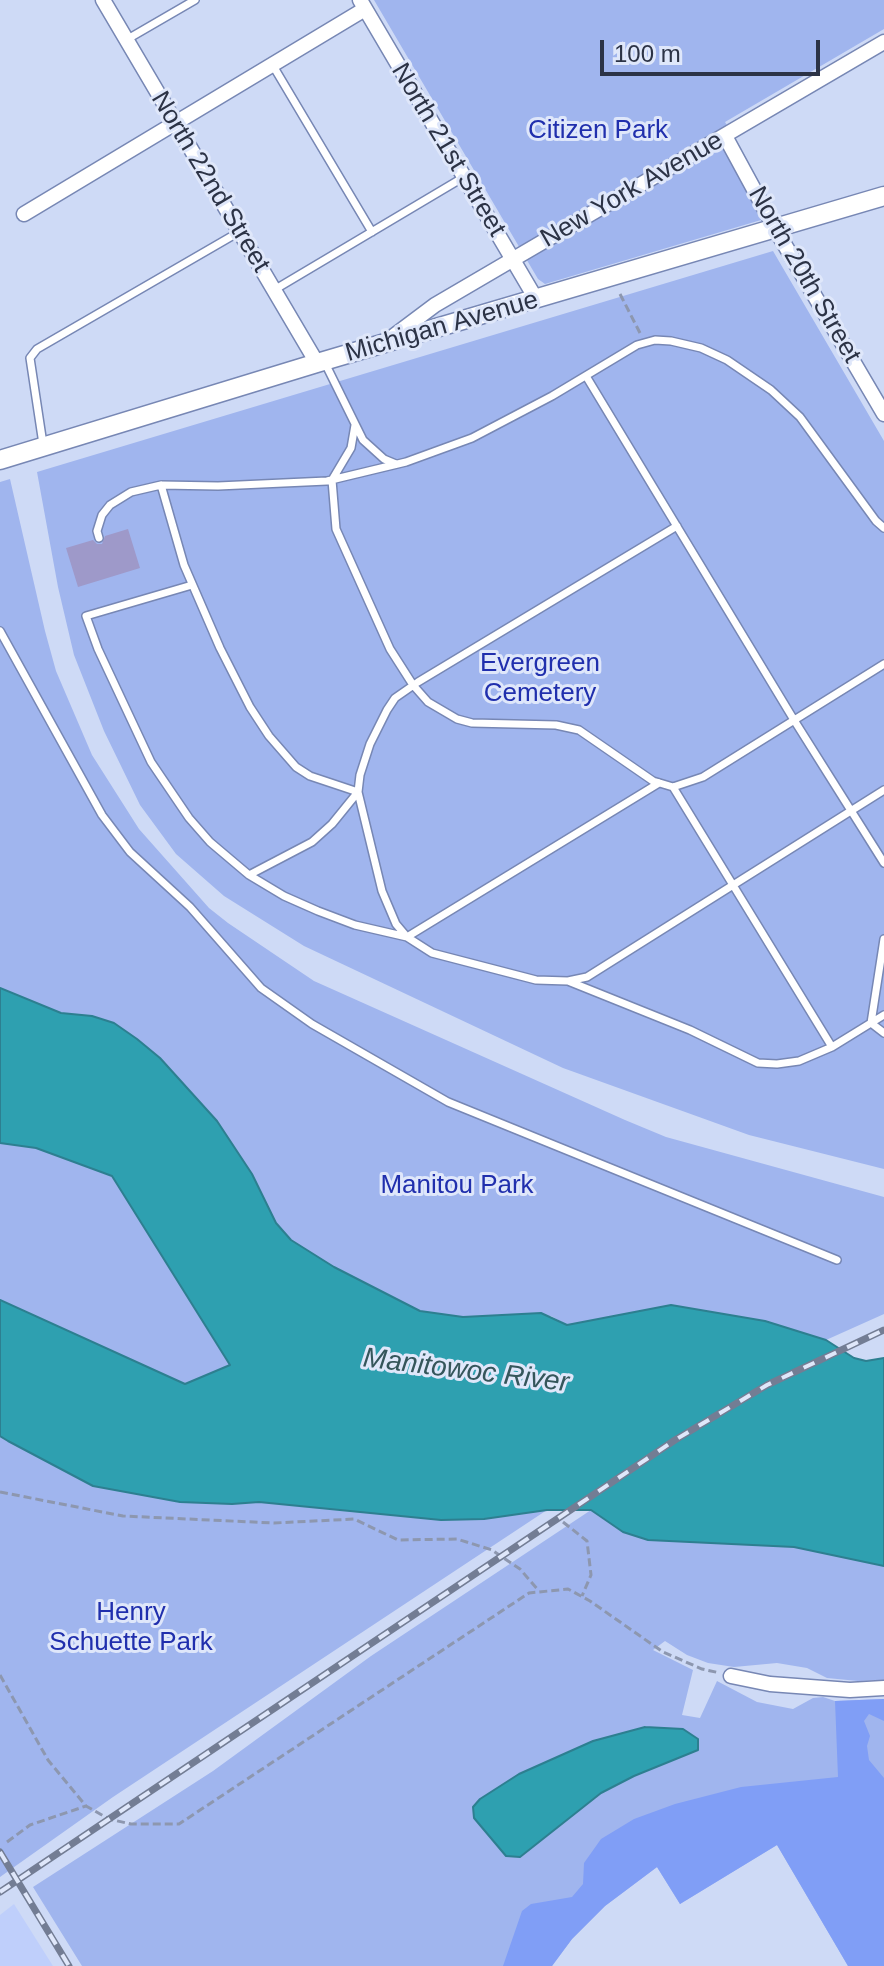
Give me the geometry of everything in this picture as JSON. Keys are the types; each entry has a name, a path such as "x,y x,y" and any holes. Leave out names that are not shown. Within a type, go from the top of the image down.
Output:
{"street":[{"name":"North 22nd Street","path":"103,0 239,232 321,362"},
{"path":"24,214 272,64 362,4"},
{"name":"North 21st Street","path":"362,4 536,299"},
{"name":"New York Avenue","path":"384,344 435,305 884,42"},
{"name":"North 20th Street","path":"725,136 884,414"},
{"name":"Michigan Avenue","path":"0,460 884,196"},
{"path":"731,1676 770,1684 850,1690 884,1688"}],"lane":[{"path":"126,40 195,0"},
{"path":"272,64 372,232"},
{"path":"274,290 464,177"},
{"path":"43,447 30,358 37,349 239,232"},
{"path":"99,538 98,523 110,505 131,492 161,485 218,486 332,480 396,464 472,438 645,342 671,341 701,348 727,360 771,390 800,417 884,528"},
{"path":"321,362 355,425 372,449 396,464"},
{"path":"586,376 884,863"},
{"path":"355,425 351,448 332,480 336,529 384,637 413,685 428,702 442,711 472,723 556,725 579,730 659,783 673,787 703,777 884,664"},
{"path":"161,485 192,585 250,707 283,754 310,776 358,792"},
{"path":"407,937 387,906 358,792 364,760 378,726 395,698 677,526"},
{"path":"192,585 86,616 114,686 151,762 170,793 210,842 249,875 284,896 318,911 355,925 407,937 432,953 536,980 568,981 587,977 884,790"},
{"path":"0,631 102,815 130,852 190,907 261,988 312,1024 448,1102 837,1260"},
{"path":"407,937 659,783"},
{"path":"673,787 832,1047"},
{"path":"249,875 312,842 332,824 358,792"},
{"path":"871,1023 884,939"},
{"path":"568,981 690,1030 758,1063 799,1061 832,1047 884,1015"},
{"path":"871,1023 884,1033"}],"path":[{"path":"620,294 645,342"},
{"path":"0,1492 123,1516 274,1523 354,1519 398,1540 457,1539 492,1550 520,1569 539,1592"},
{"path":"563,1522 587,1541 591,1575 582,1596"},
{"path":"0,1675 48,1760 86,1806 109,1819 131,1824 179,1824 529,1593 568,1589 663,1652 702,1669 731,1676"},
{"path":"7,1842 30,1825 86,1806"}],"shaded area":[{"path":"884,1699 884,1721 869,1714 864,1721 870,1736 867,1746 869,1760 884,1778 884,1966 848,1966 777,1845 680,1904 657,1867 605,1906 572,1939 552,1966 503,1966 522,1911 531,1904 572,1897 583,1884 584,1863 601,1839 634,1819 675,1804 741,1787 838,1777 835,1701"},
{"path":"14,1904 53,1966 0,1966 0,1915"}],"green space":[{"name":"Citizen Park","path":"374,0 884,0 884,29 725,122 778,215 545,284 538,279"},
{"name":"Evergreen Cemetery","path":"773,251 884,441 884,1169 749,1135 563,1068 304,946 224,896 176,854 140,805 104,731 74,655 37,472"},
{"name":"Manitou Park","path":"10,479 56,671 92,755 139,829 209,908 314,981 625,1120 666,1137 884,1197 884,1314 826,1340 765,1321 671,1305 567,1325 551,1316 463,1317 420,1311 334,1267 291,1240 276,1223 252,1174 217,1121 160,1058 92,1016 61,1013 0,988 0,482"},
{"path":"0,1143 36,1147 112,1176 230,1366 185,1384 0,1300"},
{"name":"Henry Schuette Park","path":"0,1436 93,1486 179,1502 259,1502 441,1520 484,1519 547,1510 113,1797 0,1877"},
{"path":"591,1510 623,1532 648,1540 794,1547 884,1566 884,1680 827,1678 807,1668 777,1663 734,1667 708,1663 687,1655 665,1641 653,1650 693,1670 682,1715 700,1718 717,1681 757,1702 793,1709 813,1698 835,1701 884,1699 884,1966 848,1966 777,1845 680,1904 657,1867 605,1906 572,1939 552,1966 82,1966 33,1887 213,1771 371,1656"}],"water":[{"name":"Manitowoc River","path":"0,988 61,1013 92,1016 114,1023 137,1039 160,1058 217,1121 252,1174 276,1223 291,1240 334,1267 420,1311 463,1317 541,1313 567,1325 671,1305 765,1321 826,1340 854,1358 866,1361 884,1358 884,1566 794,1547 648,1540 623,1532 591,1510 547,1510 484,1519 441,1520 259,1502 180,1502 93,1486 0,1436 0,1300 185,1384 230,1365 112,1176 36,1148 0,1143"},
{"path":"645,1727 683,1729 698,1739 698,1750 601,1793 520,1857 506,1856 474,1818 473,1807 480,1799 519,1774 593,1741"}],"building":[{"path":"128,529 140,568 78,587 66,548 93,540 102,544 105,536"}],"railway":[{"path":"0,1892 675,1440 767,1385 884,1330"},
{"path":"0,1852 69,1966"}]}
